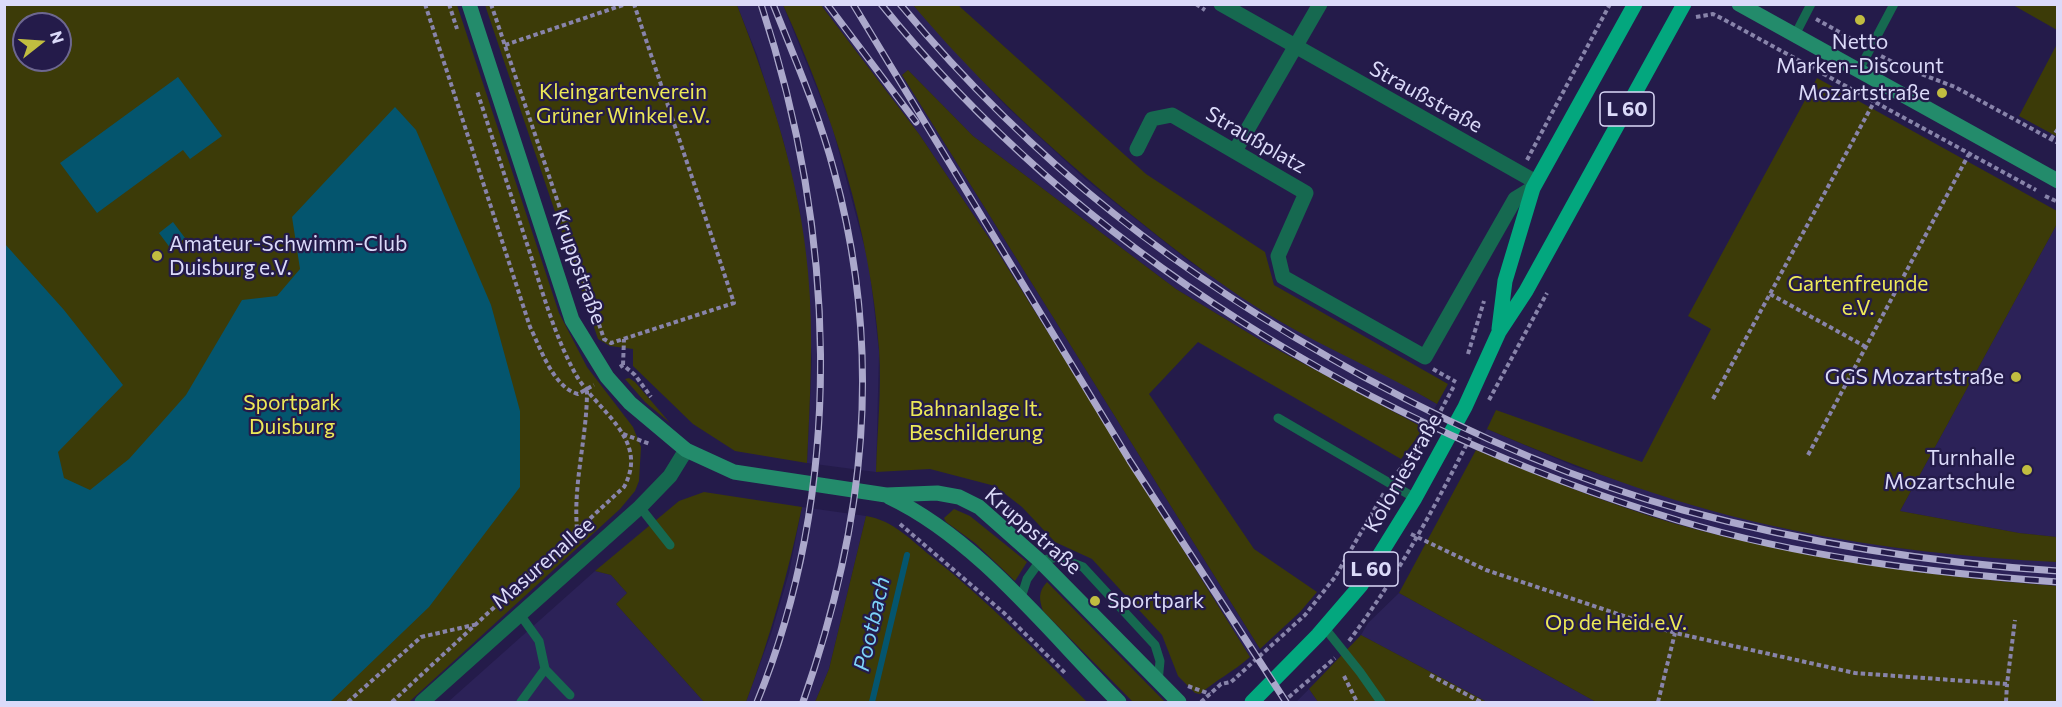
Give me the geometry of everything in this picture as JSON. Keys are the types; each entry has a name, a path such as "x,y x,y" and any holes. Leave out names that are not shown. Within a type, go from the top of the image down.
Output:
{"main road":[{"name":"Koloniestraße","path":"1499,332 1505,281 1535,185 1635,4"},
{"name":"Koloniestraße","path":"1252,702 1361,585 1397,528 1465,407 1499,332 1526,291 1684,4"}],"street":[{"name":"Kruppstraße","path":"469,4 573,320 607,377 655,427 686,450 734,472 886,495 937,493 959,497 979,507 1040,561 1179,702"},
{"name":"Straußstraße","path":"1221,4 1535,185"},
{"path":"1235,151 1320,4"},
{"path":"1739,4 2058,181"},
{"name":"Straußplatz","path":"1137,149 1152,119 1172,115 1306,193 1278,256 1283,277 1425,357"},
{"name":"Koloniestraße","path":"1425,357 1515,199 1535,185"},
{"name":"Masurenallee","path":"422,702 639,507 670,476 686,450"},
{"name":"Kruppstraße","path":"886,495 910,507 969,552 1119,702"}],"lane":[{"path":"1795,35 1811,4"},
{"path":"1859,70 1894,4"},
{"path":"1278,418 1415,498"},
{"path":"639,507 670,545"},
{"path":"1020,601 1027,579 1040,561 1057,557 1083,567 1155,645 1160,661 1158,682"},
{"path":"519,613 539,641 545,669 570,695"},
{"path":"1324,627 1381,702"},
{"path":"521,702 545,669"}],"path":[{"path":"424,4 530,327 552,370 567,391 578,394 587,390"},
{"path":"491,4 604,339 611,343 734,303 634,4"},
{"path":"504,45 626,4"},
{"path":"1692,24 1696,17 1713,14 2058,202"},
{"path":"1806,14 1900,66 1955,87 2058,143"},
{"path":"1713,399 1874,102"},
{"path":"2052,140 2058,129"},
{"path":"1808,455 1969,154"},
{"path":"1486,405 1548,291"},
{"path":"1770,294 1866,347"},
{"path":"623,365 624,339"},
{"path":"1425,357 1427,365 1456,382"},
{"path":"392,702 624,487 631,474 631,448 587,390"},
{"path":"577,530 574,499 587,426 587,390"},
{"path":"1283,702 1343,650 1378,602 1419,538 1476,425"},
{"path":"886,495 899,524 1004,613 1059,667"},
{"path":"1397,528 1486,570 1675,633 1855,673 2007,684"},
{"path":"1201,702 1221,684 1231,682 1305,615"},
{"path":"2006,702 2015,620"},
{"path":"348,702 421,637 478,624 502,628"},
{"path":"1658,702 1675,633"},
{"path":"1334,658 1337,664"},
{"path":"1342,673 1357,702"},
{"path":"1430,675 1481,702"}],"shaded area":[{"path":"737,5 783,5 832,126 869,264 879,352 876,472 807,463 812,359 800,212 784,143 757,55"},
{"path":"821,5 913,5 1005,105 1085,179 1190,262 1276,319 1396,380 1437,404 1424,428 1265,343 1176,289 973,136 908,70 902,75 1260,649 1250,657 991,241 919,134"},
{"name":"GGS Mozartstraße","path":"2057,224 2057,537 2019,533 1900,511"},
{"path":"1487,429 1576,467 1686,502 1791,530 1900,548 2057,562 2057,586 1890,569 1780,550 1676,524 1567,488 1476,450"},
{"path":"802,507 866,516 829,669 815,702 746,702 771,634 789,573"},
{"path":"595,571 611,575 627,593 616,604 704,702 448,702"},
{"path":"1399,593 1596,702 1487,702 1361,635 1368,623"},
{"path":"1309,689 1318,702 1296,702"}],"green space":[{"name":"Sportpark Duisburg","path":"4,5 457,5 559,313 587,367 633,427 641,447 639,481 635,491 620,509 409,702 5,702"},
{"name":"Kleingartenverein Grüner Winkel e.V.","path":"485,5 737,5 782,136 804,238 811,319 807,463 735,451 693,424 633,366 633,349 610,346 598,339"},
{"name":"Bahnanlage lt. Beschilderung","path":"783,5 821,5 919,134 991,241 1250,657 1200,694 1195,693 1178,676 1162,635 1092,559 1055,542 1022,507 995,486 930,469 876,472 880,364 867,260 858,217 833,130"},
{"path":"913,5 958,5 1146,174 1265,252 1274,285 1448,384 1437,404 1276,319 1224,286 1175,249 1081,173 1022,120 966,64"},
{"path":"2013,5 2057,5 2057,30"},
{"path":"2057,44 2058,134 2056,136 2019,116"},
{"path":"908,70 973,136 1176,289 1265,343 1424,428 1401,459 1198,342 1149,394 1254,549 1317,592 1300,612 1260,649 902,75"},
{"name":"Gartenfreunde e.V.","path":"1817,78 2057,211 2057,224 1900,511 2019,533 2057,537 2057,562 1957,555 1891,547 1753,521 1637,487 1561,460 1487,429 1496,410 1642,462 1711,329 1688,316"},
{"path":"629,378 670,423 645,402 625,379"},
{"name":"Op de Heid e.V.","path":"1476,450 1625,508 1723,536 1865,564 1961,577 2057,586 2057,702 1596,702 1399,593"},
{"path":"704,492 802,507 778,606 746,702 704,702 616,604 627,593 611,575 595,571 679,501"},
{"path":"954,509 970,516 1027,562 1015,581 975,543 946,522 944,518"},
{"path":"866,516 876,518 893,527 953,574 1012,627 1087,702 815,702 829,669"},
{"path":"1047,582 1165,702 1133,702 1043,611 1040,596"},
{"path":"1361,635 1487,702 1318,702 1309,689"}],"water":[{"path":"178,77 222,136 190,159 183,150 97,213 60,163"},
{"path":"395,107 416,130 491,305 520,411 520,487 429,607 330,702 5,702 5,244 64,310 123,385 58,452 64,478 90,490 129,459 186,395 242,300 277,296 300,269 292,217"},
{"path":"173,222 185,238 171,249 159,233"}],"waterway":[{"name":"Pootbach","path":"872,702 907,555"}],"railway":[{"path":"757,702 786,618 806,531 817,443 820,354 816,265 804,177 786,90 761,4"},
{"path":"773,4 814,108 834,171 850,239 859,306 863,373 860,439 853,504 841,570 824,636 803,702"},
{"path":"827,4 916,122"},
{"path":"853,4 1130,461 1286,702"},
{"path":"881,4 960,94 1047,176 1141,252 1240,321 1345,382 1453,436 1564,482 1723,533 1866,562 1962,574 2058,582"},
{"path":"900,4 951,62 1004,116 1058,167 1114,213 1172,257 1297,339 1441,417 1520,453 1601,484 1729,522 1869,550 1963,563 2058,571"}],"place":[{"name":"Netto Marken-Discount","path":"1860,20"},
{"name":"Mozartstraße","path":"1942,93"},
{"name":"Amateur-Schwimm-Club Duisburg e.V.","path":"157,256"},
{"name":"GGS Mozartstraße","path":"2016,377"},
{"name":"Turnhalle Mozartschule","path":"2027,470"},
{"name":"Sportpark","path":"1095,601"}]}
